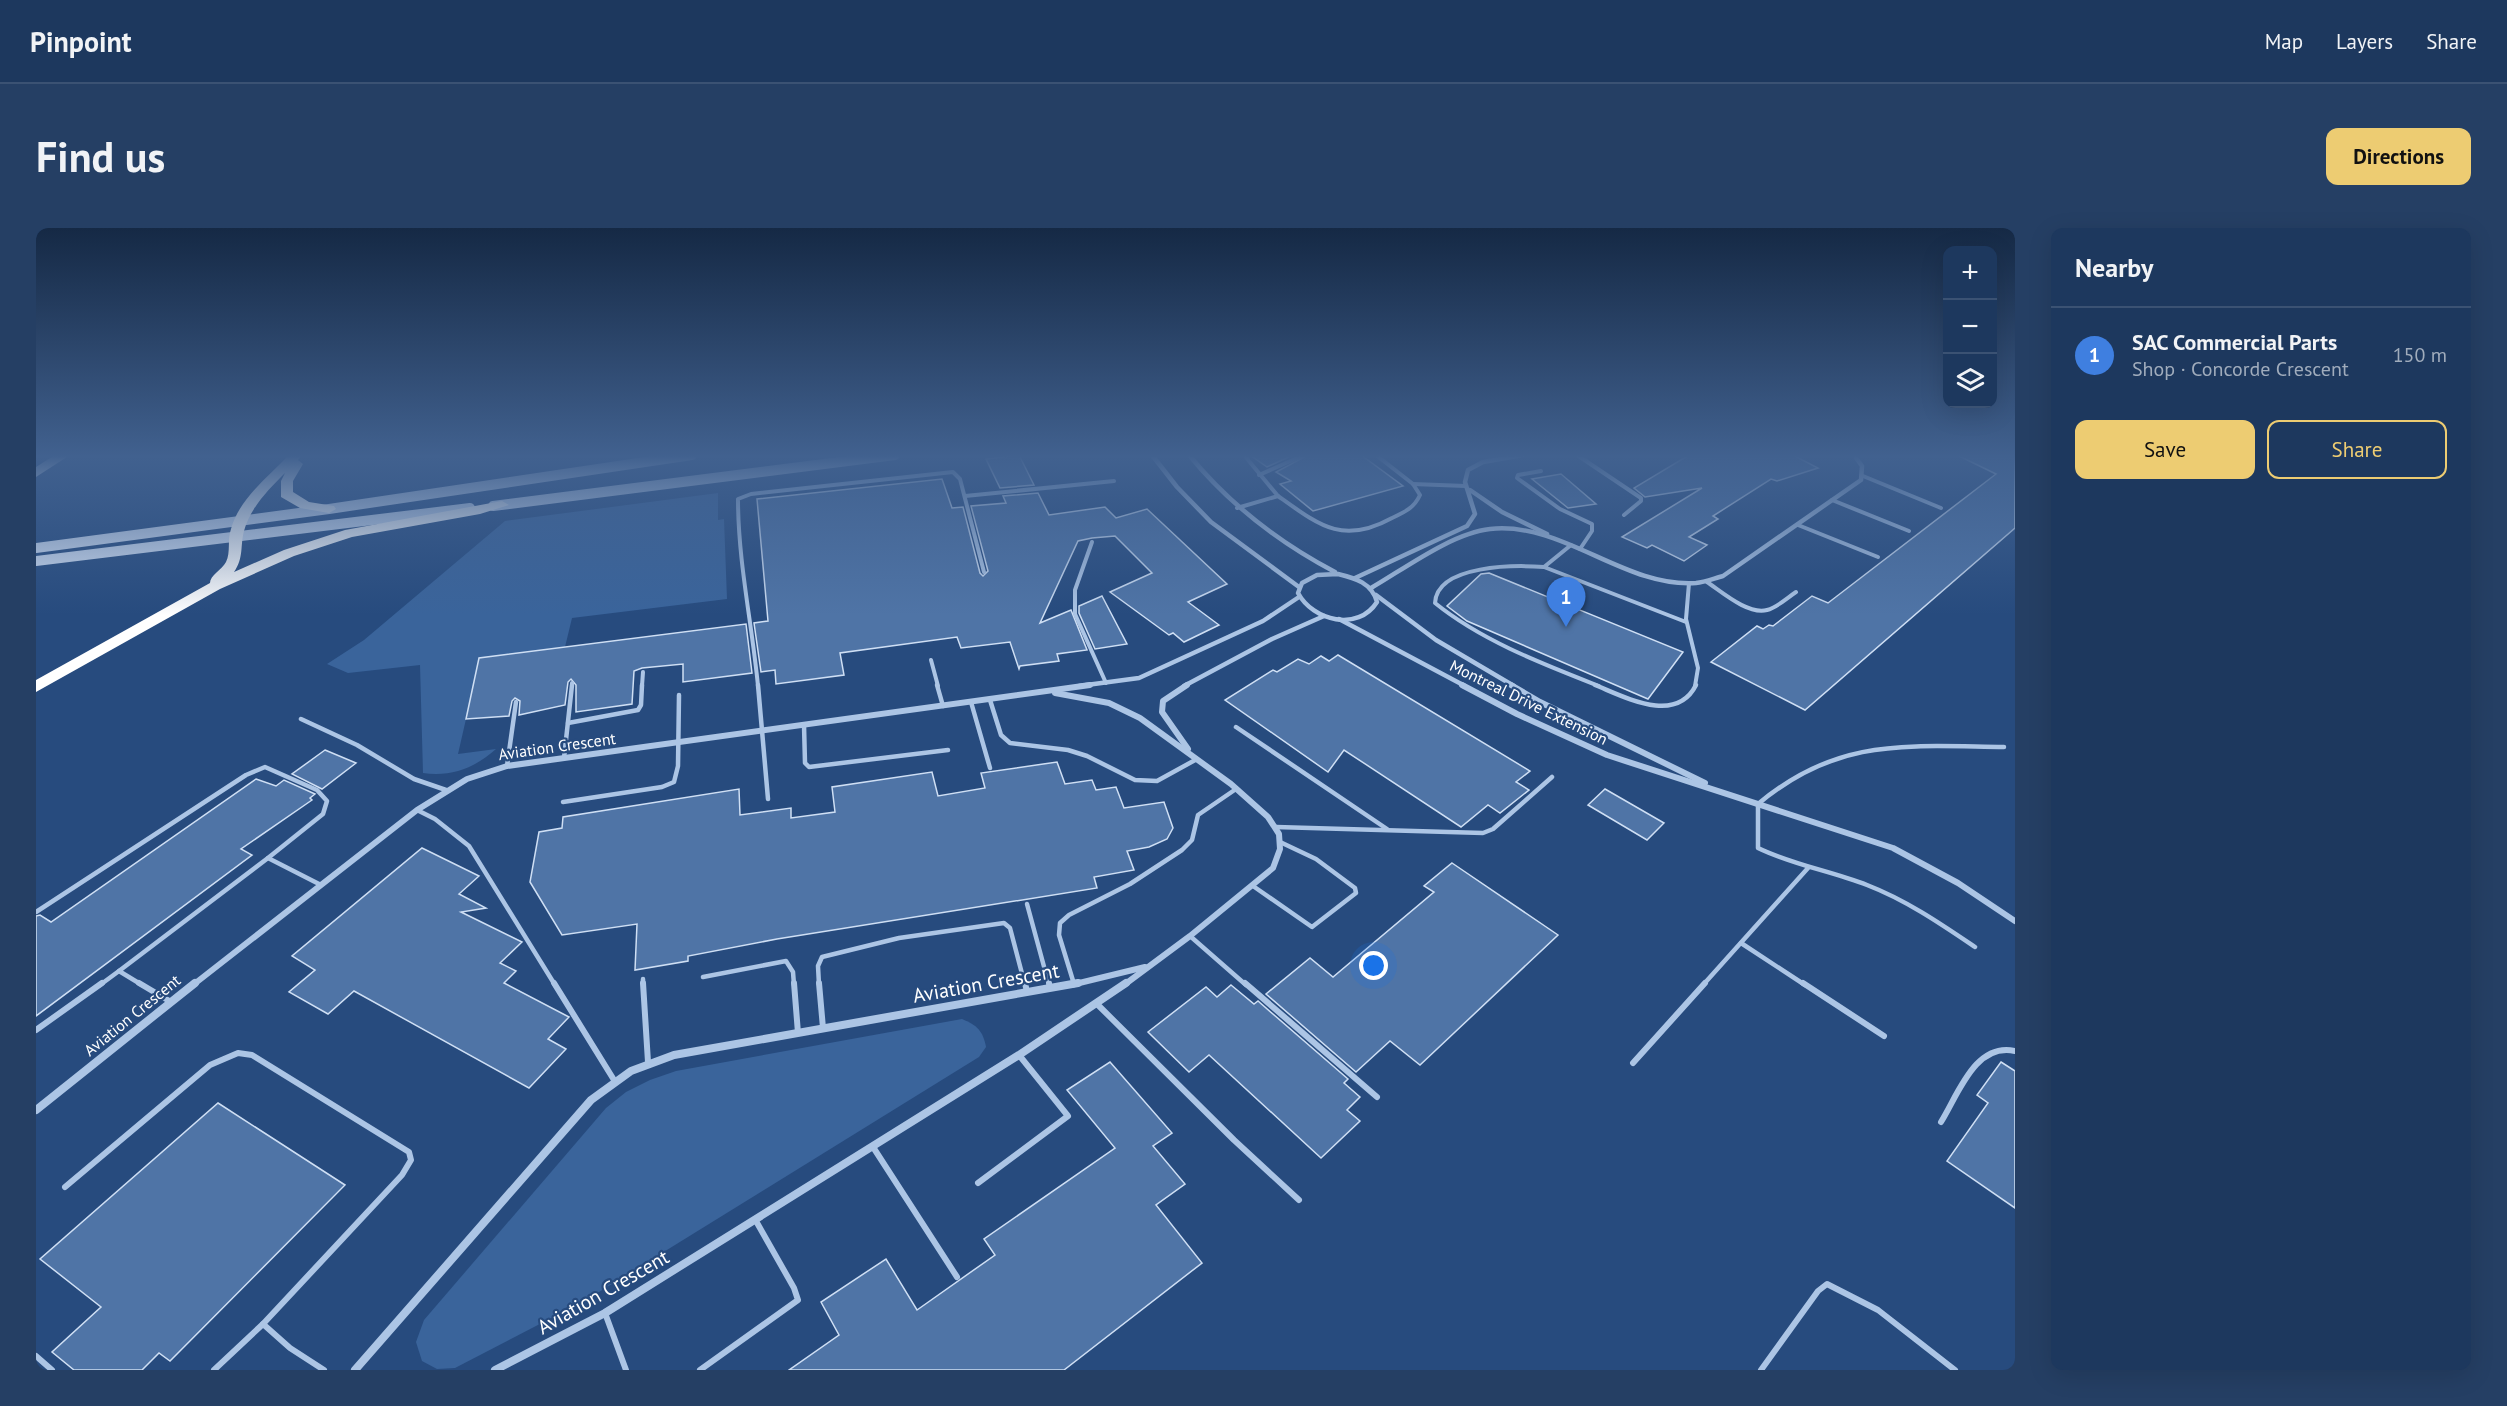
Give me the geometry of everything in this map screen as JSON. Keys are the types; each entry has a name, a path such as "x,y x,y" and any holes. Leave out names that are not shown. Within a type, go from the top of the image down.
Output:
{"highway":[{"path":"172,610 228,570 237,556 234,536 240,521 249,508"},
{"path":"325,508 329,509"},
{"path":"36,687 172,610 249,570 326,539 372,528 488,508"}],"main road":[{"path":"36,548 334,508"},
{"path":"36,561 474,508"}],"street":[{"path":"1197,508 1210,522 1299,587"},
{"path":"1237,508 1279,542 1338,574 1355,578 1371,588 1376,595 1375,608 1370,614 1350,619 1324,616 1309,609 1299,597 1299,587 1308,578 1338,574"},
{"path":"1355,578 1467,526 1475,514 1473,508"},
{"path":"1496,508 1571,546 1658,579 1689,583 1707,582 1723,576 1821,508"},
{"path":"1371,588 1469,535 1488,529 1516,530 1563,542"},
{"name":"Montreal Drive Extension","path":"1376,595 1436,640 1540,702 1716,789"},
{"name":"Aviation Crescent","path":"36,1110 319,884 417,810 466,779 507,766 1049,692 1149,675 1263,621 1299,597"},
{"name":"Aviation Crescent","path":"1195,757 1162,712 1163,701 1182,686 1248,651 1324,616"},
{"name":"Montreal Drive Extension","path":"1339,619 1563,736 1639,767 1716,789 1893,848 1958,883 2015,921"},
{"name":"Aviation Crescent","path":"495,1370 604,1312 756,1221 1019,1055 1097,1004 1190,936 1266,876 1280,857 1280,842 1276,827 1264,812 1195,757 1129,711 1100,700 1049,692"},
{"name":"Aviation Crescent","path":"355,1370 591,1100 614,1080 648,1062 674,1054 1074,984 1149,966"}],"lane":[{"path":"738,508 738,529 752,622 768,799"},
{"path":"968,508 984,572"},
{"path":"1299,508 1332,528 1352,534 1410,508"},
{"path":"1559,508 1592,524 1592,531 1580,549"},
{"path":"1624,515 1632,508"},
{"path":"1853,508 1909,531"},
{"path":"1798,525 1878,557"},
{"path":"1092,542 1075,591 1075,614 1106,683"},
{"path":"1544,567 1571,546"},
{"path":"1686,622 1544,567 1499,564 1480,567 1443,586 1435,596 1435,603 1463,623 1554,667 1629,698 1660,706 1680,702 1689,696 1699,682 1698,667 1686,622 1689,583"},
{"path":"1707,582 1760,611 1767,610 1796,592"},
{"path":"931,660 943,706"},
{"path":"568,723 638,710 641,705 643,672"},
{"path":"564,758 572,683"},
{"path":"563,802 669,785 676,779 679,695"},
{"path":"990,700 1001,735 1010,743 1068,750 1088,756 1135,780 1157,780 1195,757"},
{"path":"507,766 516,702"},
{"path":"971,702 990,768"},
{"path":"302,719 357,745 414,779 446,790"},
{"path":"804,725 805,763 810,767 948,750"},
{"path":"1236,727 1389,830"},
{"path":"1975,947 1894,896 1850,879 1808,868 1758,848 1758,804 1772,790 1821,761 1838,755 1902,748 2004,747"},
{"path":"36,912 246,775 265,767 325,796 327,805 323,814 119,971 36,1030"},
{"path":"1276,827 1483,833 1492,829 1552,777"},
{"path":"1074,984 1059,935 1060,923 1069,915 1130,884 1182,850 1192,840 1198,815 1236,789"},
{"path":"417,810 457,834 469,846 614,1080"},
{"path":"1253,886 1312,927 1318,925 1356,893 1355,888 1316,859 1280,842"},
{"path":"268,858 319,884"},
{"path":"1633,1063 1808,868"},
{"path":"1027,904 1050,988"},
{"path":"823,1028 818,966 822,957 899,938 1004,923 1010,928 1028,992"},
{"path":"1190,936 1377,1097"},
{"path":"1741,944 1884,1036"},
{"path":"703,977 786,962 793,972 798,1032"},
{"path":"119,971 171,1002"},
{"path":"643,979 648,1062"},
{"path":"1097,1004 1234,1140 1299,1200"},
{"path":"1941,1122 1979,1062 1989,1053 2003,1048 2015,1051"},
{"path":"65,1187 210,1065 238,1053 252,1055 409,1152 411,1160 402,1175 263,1324 213,1370"},
{"path":"978,1183 1068,1116 1019,1055"},
{"path":"873,1147 957,1276"},
{"path":"700,1370 782,1314 798,1300 794,1288 756,1221"},
{"path":"1761,1370 1818,1291 1827,1284 1850,1293 1877,1311 1955,1370"},
{"path":"604,1312 626,1370"},
{"path":"263,1324 290,1348 324,1370"},
{"path":"36,1356 52,1370"}],"shaded area":[{"path":"602,508 718,508 718,520 724,519 727,599 572,618 565,647 466,719 458,754 496,749 480,761 462,770 443,774 423,773 420,665 348,673 327,664 364,640 505,521"},
{"path":"962,1019 975,1026 983,1037 986,1047 979,1057 586,1300 455,1368 437,1369 422,1361 416,1342 424,1320 606,1108 626,1092 676,1071"}],"building":[{"path":"758,508 963,508 980,573 983,576 988,571 972,508 1046,508 1049,515 1106,508 1116,518 1147,509 1227,584 1188,602 1219,625 1184,642 1173,633 1169,635 1110,592 1152,573 1115,536 1078,541 1040,623 1071,610 1087,650 1057,654 1059,661 1020,666 1019,669 1010,642 961,648 957,637 840,653 844,675 776,684 775,670 761,672 754,623 768,621"},
{"path":"1669,508 1725,508 1713,516 1718,519 1689,537 1707,545 1684,561 1652,545 1647,548 1622,537"},
{"path":"1951,508 2015,508 2015,528 1805,710 1711,662 1757,626 1763,629 1769,625 1773,626 1812,596 1828,603"},
{"path":"1489,573 1683,652 1648,699 1467,621 1447,606 1481,574"},
{"path":"1102,596 1127,644 1095,649 1079,613 1079,606"},
{"path":"746,624 752,673 683,682 683,664 642,668 634,671 632,704 576,712 576,685 571,679 568,682 565,705 519,715 520,701 515,698 512,701 509,716 466,719 479,658"},
{"path":"1338,655 1530,771 1516,782 1529,790 1500,813 1488,805 1461,827 1344,750 1328,772 1225,700 1273,670 1277,672 1298,659 1309,664 1321,656 1329,661"},
{"path":"325,750 356,763 322,789 292,774"},
{"path":"1057,762 1065,784 1092,780 1096,790 1116,787 1124,808 1164,802 1173,828 1167,839 1149,847 1127,851 1134,870 1094,877 1097,888 777,939 688,956 688,961 635,970 637,924 562,935 530,882 539,832 562,828 563,817 739,789 740,815 791,808 791,818 835,812 832,787 932,772 938,796 985,788 981,773"},
{"path":"256,779 276,786 284,780 315,794 310,798 312,800 241,849 252,855 36,1016 36,916 40,915 51,922"},
{"path":"1605,789 1664,823 1647,840 1588,805"},
{"path":"422,848 479,876 459,894 486,908 461,912 522,942 500,963 516,971 504,983 569,1017 548,1039 566,1049 529,1088 354,991 328,1014 289,992 315,970 292,956"},
{"path":"1452,863 1558,935 1420,1065 1390,1041 1356,1072 1266,994 1310,958 1333,977 1434,892 1424,886"},
{"path":"1231,985 1254,1004 1258,1001 1348,1079 1344,1083 1360,1097 1347,1110 1360,1121 1321,1158 1209,1055 1189,1072 1148,1032 1206,987 1217,997"},
{"path":"1110,1062 1172,1133 1153,1146 1185,1184 1156,1205 1202,1263 1064,1370 789,1370 839,1335 821,1302 886,1259 917,1310 995,1255 984,1239 1115,1148 1067,1090"},
{"path":"2001,1062 2015,1071 2015,1208 1947,1161 1988,1103 1977,1095"},
{"path":"218,1103 345,1185 170,1361 159,1353 142,1370 74,1370 52,1352 101,1307 40,1259"}],"place":[{"name":"SAC Commercial Parts","path":"1566,627"}]}
